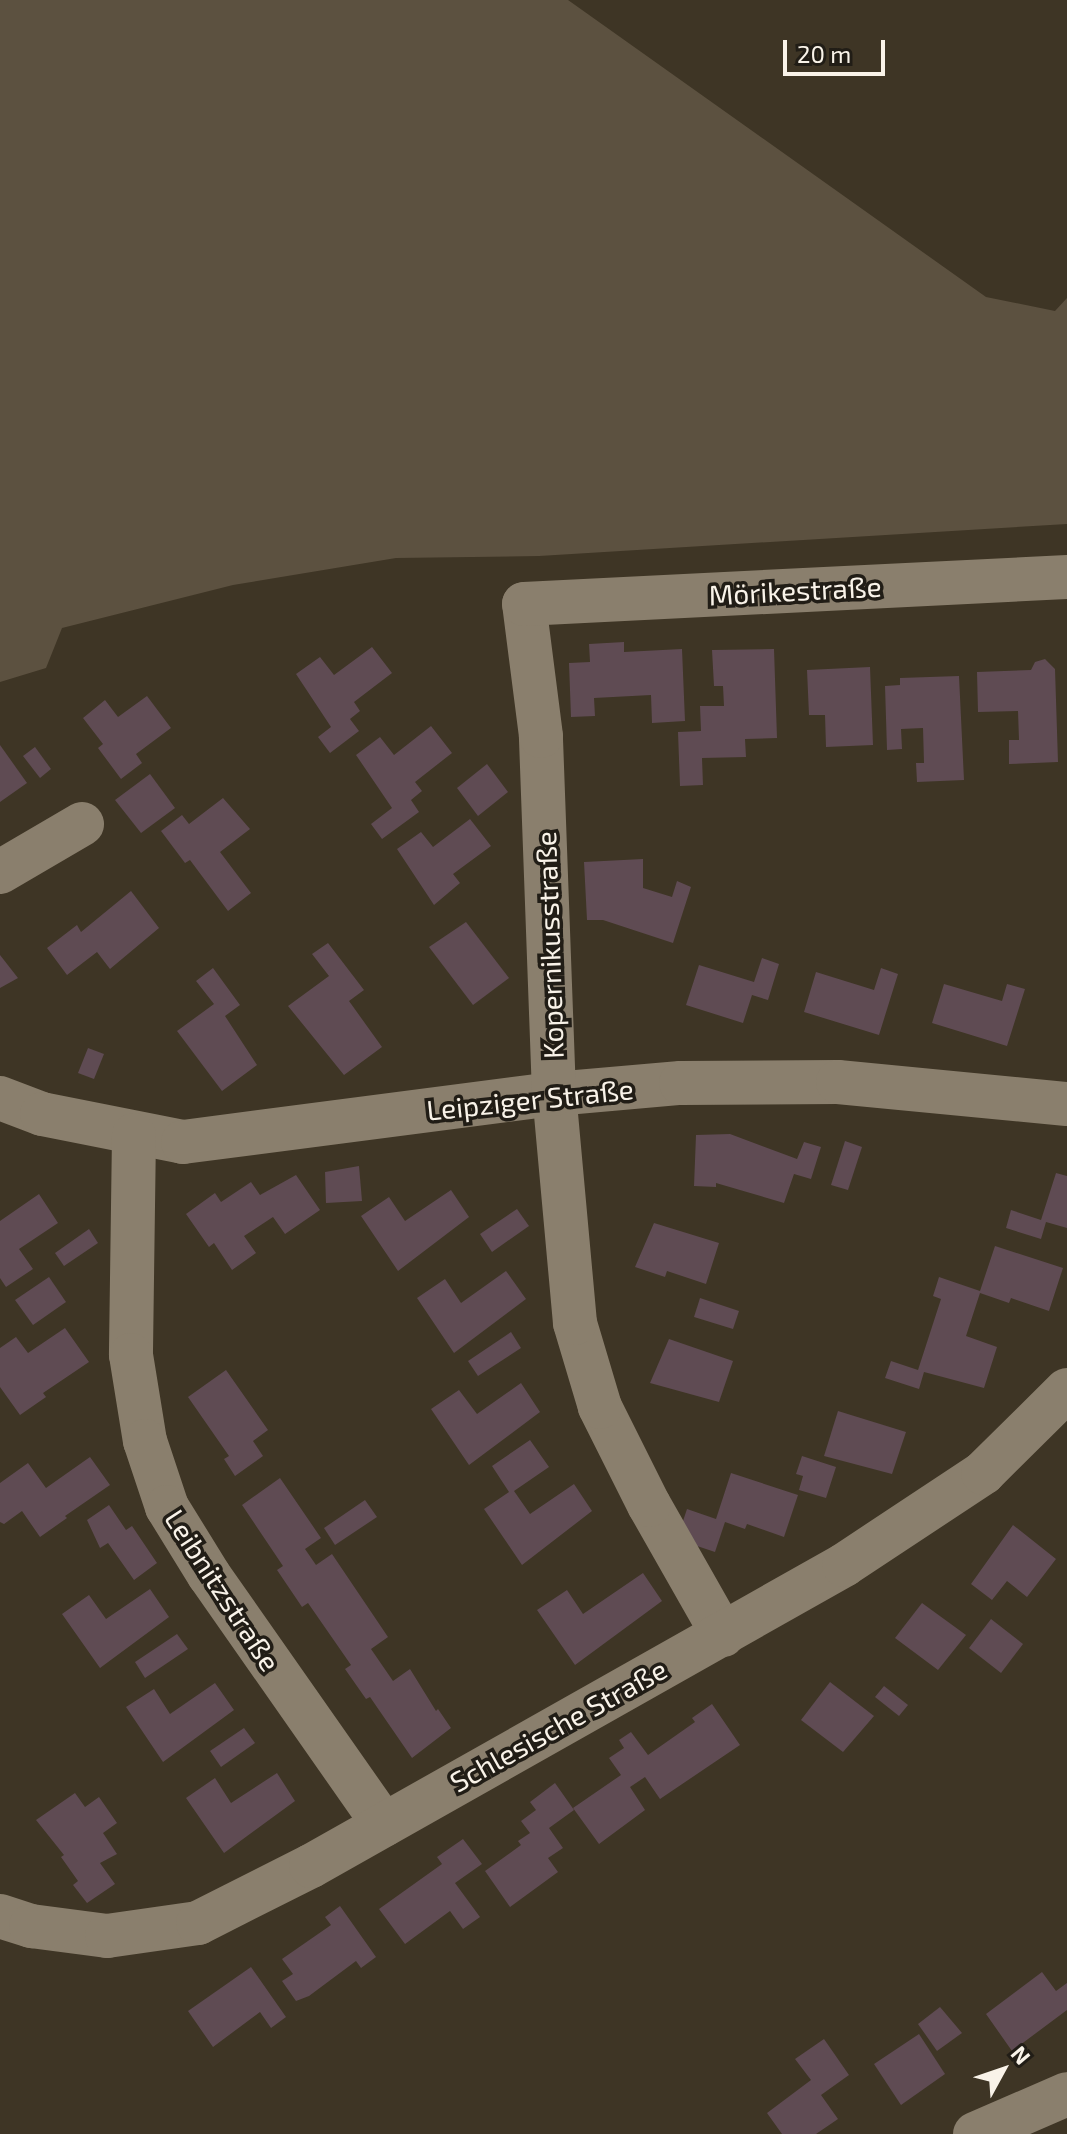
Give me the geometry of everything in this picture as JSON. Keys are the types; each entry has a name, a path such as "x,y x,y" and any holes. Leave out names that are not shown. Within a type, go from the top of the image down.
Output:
{"street":[{"name":"Mörikestraße","path":"524,604 1067,577"},
{"name":"Kopernikusstraße","path":"524,604 541,736 554,1094 575,1323 600,1407 649,1505 723,1635"},
{"path":"0,872 82,824"},
{"name":"Leipziger Straße","path":"0,1098 42,1114 134,1135 183,1142 554,1094 681,1083 838,1082 1067,1104"},
{"name":"Leibnitzstraße","path":"134,1135 131,1355 145,1441 167,1507 209,1575 384,1825"},
{"name":"Schlesische Straße","path":"0,1916 31,1926 107,1936 198,1923 384,1825 607,1696 723,1635 844,1565 983,1473 1067,1390"},
{"path":"975,2134 1067,2094"}],"shaded area":[{"path":"0,0 568,0 986,297 1055,311 1067,298 1067,524 539,556 396,558 233,585 62,628 46,668 0,682"}],"building":[{"path":"624,642 624,652 682,649 685,721 652,723 651,695 594,698 595,716 571,717 569,663 590,662 589,644"},
{"path":"372,647 392,673 354,702 360,711 350,719 359,731 330,753 318,737 331,727 296,674 320,657 334,675"},
{"path":"774,649 777,738 745,739 746,757 702,758 703,785 680,786 678,732 701,731 700,706 724,706 723,686 714,686 712,650"},
{"path":"1045,659 1055,669 1058,762 1009,764 1009,740 1019,740 1018,711 978,712 977,672 1031,670 1035,662"},
{"path":"870,667 873,745 826,747 825,715 809,715 807,670"},
{"path":"959,676 964,780 917,782 916,763 924,763 923,728 901,729 902,749 887,750 885,686 900,685 900,678"},
{"path":"147,696 171,728 136,754 142,763 121,779 98,748 103,744 83,718 105,700 118,717"},
{"path":"431,726 452,753 415,782 422,791 411,800 419,812 382,839 371,824 392,808 356,755 380,737 394,755"},
{"path":"0,745 27,783 0,802"},
{"path":"35,747 51,769 40,778 23,756"},
{"path":"487,764 508,792 478,816 457,788"},
{"path":"150,774 175,808 141,833 115,800"},
{"path":"223,798 250,829 220,852 251,893 228,911 190,860 185,863 161,831 182,815 189,824"},
{"path":"470,819 491,846 453,874 460,883 434,905 397,849 421,832 433,847"},
{"path":"643,859 643,888 672,897 677,881 691,887 673,943 603,920 587,920 584,862"},
{"path":"131,891 159,928 110,969 97,952 67,975 47,948 77,925 81,932"},
{"path":"466,922 509,978 473,1005 429,947"},
{"path":"328,943 364,990 349,1001 382,1047 344,1075 288,1006 329,976 312,954"},
{"path":"0,955 18,978 0,988"},
{"path":"762,958 779,964 768,1000 752,995 743,1023 686,1005 699,965 754,982"},
{"path":"213,968 240,1005 225,1016 257,1065 222,1091 177,1031 214,1004 196,981"},
{"path":"881,968 898,974 879,1035 804,1012 816,972 874,990"},
{"path":"944,984 1002,1001 1007,984 1025,989 1007,1046 932,1023"},
{"path":"88,1048 104,1054 94,1079 78,1073"},
{"path":"730,1134 797,1159 804,1142 821,1147 811,1179 794,1174 784,1203 716,1183 716,1187 694,1186 696,1135"},
{"path":"845,1141 862,1147 848,1190 831,1185"},
{"path":"359,1166 362,1201 326,1203 325,1172"},
{"path":"1056,1173 1067,1176 1067,1228 1046,1222 1041,1239 1006,1228 1011,1210 1041,1220"},
{"path":"296,1175 320,1210 285,1234 273,1217 244,1236 256,1253 232,1270 214,1243 209,1247 186,1214 215,1193 221,1202 251,1182 260,1195"},
{"path":"451,1190 469,1217 398,1271 361,1216 389,1197 405,1221"},
{"path":"39,1194 58,1223 19,1249 33,1269 6,1287 0,1278 0,1221"},
{"path":"517,1209 529,1226 492,1252 480,1234"},
{"path":"654,1223 719,1243 706,1284 667,1271 665,1277 635,1267"},
{"path":"89,1229 98,1243 64,1266 55,1253"},
{"path":"995,1246 1063,1268 1049,1311 1011,1298 1009,1303 980,1293 966,1336 997,1347 984,1388 924,1372 919,1389 885,1378 891,1361 918,1370 941,1299 933,1296 939,1277 980,1291"},
{"path":"506,1271 526,1299 454,1353 417,1298 445,1279 461,1303"},
{"path":"49,1277 66,1302 33,1325 15,1300"},
{"path":"700,1298 739,1311 733,1329 694,1317"},
{"path":"65,1328 89,1362 43,1393 46,1397 20,1415 0,1387 0,1348 16,1337 28,1353"},
{"path":"511,1332 521,1348 478,1376 468,1361"},
{"path":"669,1339 733,1361 719,1402 650,1383"},
{"path":"226,1370 268,1430 253,1441 263,1456 235,1476 224,1459 229,1456 188,1397"},
{"path":"521,1383 540,1412 469,1465 431,1409 459,1390 477,1414"},
{"path":"838,1411 906,1432 892,1474 824,1456"},
{"path":"530,1440 549,1467 514,1491 530,1514 574,1484 592,1511 522,1565 484,1509 509,1492 492,1466"},
{"path":"802,1456 836,1467 826,1498 799,1490 803,1476 796,1474"},
{"path":"90,1457 110,1485 65,1516 67,1518 40,1537 22,1511 4,1524 0,1522 0,1483 28,1463 46,1488"},
{"path":"731,1473 798,1495 784,1537 747,1524 745,1529 725,1522 715,1552 697,1546 682,1524 687,1509 716,1519"},
{"path":"280,1478 321,1538 305,1549 316,1565 332,1554 388,1637 371,1649 393,1681 410,1669 436,1711 438,1709 451,1728 412,1758 370,1697 366,1699 345,1669 351,1665 308,1603 302,1607 277,1570 283,1566 242,1505"},
{"path":"365,1500 377,1517 335,1545 324,1528"},
{"path":"109,1505 126,1530 132,1526 157,1563 134,1580 108,1543 100,1548 87,1520"},
{"path":"1013,1525 1056,1559 1027,1597 1007,1581 992,1600 971,1584"},
{"path":"643,1573 662,1601 575,1665 537,1610 567,1590 583,1614"},
{"path":"150,1589 169,1617 100,1668 62,1614 89,1595 106,1619"},
{"path":"922,1603 966,1635 938,1670 895,1638"},
{"path":"991,1619 1023,1644 1001,1673 969,1648"},
{"path":"177,1634 188,1649 145,1678 135,1662"},
{"path":"830,1682 874,1716 843,1752 801,1720"},
{"path":"215,1683 234,1710 163,1762 126,1707 154,1689 170,1714"},
{"path":"884,1686 908,1705 899,1716 875,1697"},
{"path":"712,1704 740,1745 660,1799 645,1777 630,1787 645,1810 599,1844 573,1808 621,1775 609,1758 624,1748 619,1740 631,1732 648,1755 695,1722 692,1718"},
{"path":"244,1728 255,1743 221,1767 210,1751"},
{"path":"277,1773 295,1801 224,1853 186,1798 215,1778 231,1803"},
{"path":"555,1783 574,1810 549,1828 563,1848 548,1858 558,1872 510,1907 485,1871 521,1845 518,1841 530,1833 521,1821 536,1810 530,1802"},
{"path":"75,1793 85,1807 99,1797 117,1823 103,1833 117,1854 100,1863 115,1884 87,1903 73,1885 78,1881 61,1857 64,1855 36,1820"},
{"path":"463,1839 482,1864 455,1883 480,1917 463,1929 450,1911 405,1944 379,1909 442,1864 437,1857"},
{"path":"340,1906 376,1957 361,1968 356,1961 309,1996 296,2001 282,1981 293,1974 282,1959 331,1925 325,1917"},
{"path":"251,1967 286,2017 271,2028 260,2012 213,2047 188,2011"},
{"path":"1042,1972 1056,1991 1067,1983 1067,2010 1012,2051 986,2014"},
{"path":"940,2007 962,2033 937,2051 918,2024"},
{"path":"919,2034 945,2074 901,2105 874,2064"},
{"path":"824,2039 849,2075 821,2095 838,2119 816,2134 782,2134 767,2113 811,2080 795,2059"}]}
